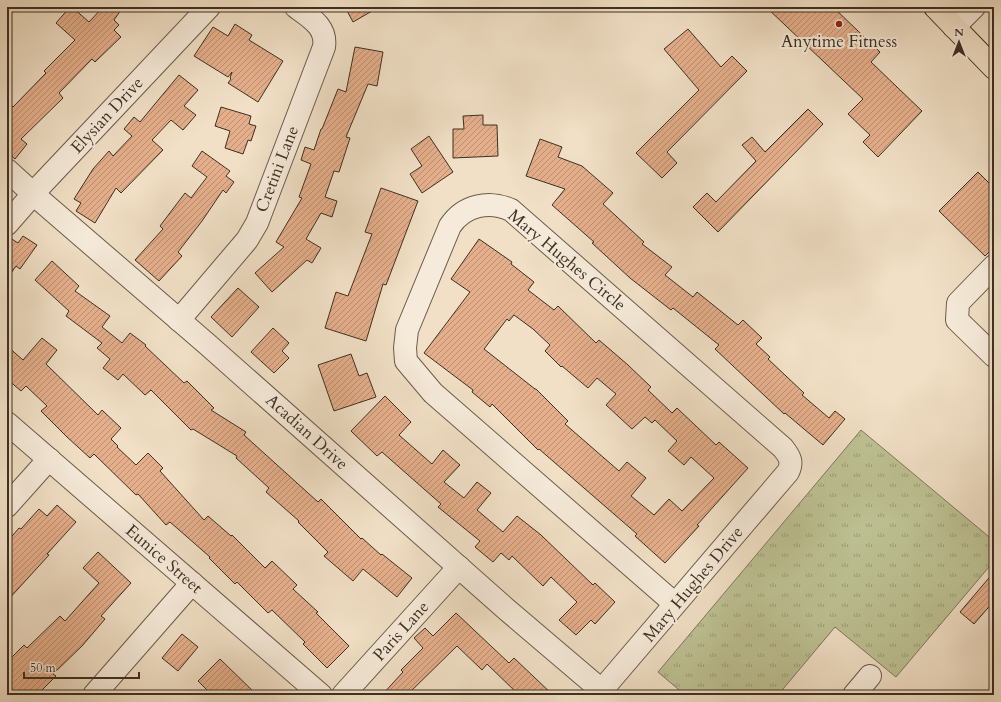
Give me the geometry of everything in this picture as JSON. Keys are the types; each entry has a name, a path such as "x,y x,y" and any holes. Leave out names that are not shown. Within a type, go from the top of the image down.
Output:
{"main road":[{"path":"935,7 994,68"}],"street":[{"name":"Elysian Drive","path":"7,224 33,194 209,7"},
{"name":"Cretini Lane","path":"179,320 247,240 257,223 324,48 324,35 316,22 296,7"},
{"path":"954,27 974,7"},
{"name":"Acadian Drive","path":"7,170 602,694"},
{"name":"Mary Hughes Circle","path":"675,604 433,393 406,361 405,348 407,330 454,219 468,210 486,204 502,206 511,210 783,448 790,457 791,465 788,472"},
{"path":"994,266 958,303 957,320 994,356"},
{"name":"Eunice Street","path":"7,423 321,695"},
{"path":"7,506 49,459"},
{"name":"Mary Hughes Drive","path":"602,694 675,604 788,472"},
{"name":"Paris Lane","path":"343,695 459,568"},
{"path":"94,695 192,583"},
{"path":"854,695 870,676"}],"green space":[{"path":"861,430 994,541 994,561 896,677 835,627 778,695 685,695 658,672"}],"building":[{"path":"70,7 72,7 89,22 103,7 123,7 114,20 119,25 114,30 121,37 95,62 92,59 59,93 63,98 21,139 27,144 15,159 7,152 7,102 13,107 46,73 44,71 75,40 56,23"},
{"path":"345,7 379,7 353,22"},
{"path":"766,7 833,7 880,52 871,62 922,111 878,157 863,142 870,135 848,114 863,99"},
{"path":"235,24 252,35 249,40 283,61 258,102 228,83 231,79 232,72 228,77 194,56 213,27 228,36"},
{"path":"688,29 721,67 732,56 747,71 667,152 677,163 662,178 636,153 699,90 664,49"},
{"path":"355,47 383,52 377,86 368,84 346,137 350,138 339,172 334,171 325,197 337,201 332,217 321,213 306,239 321,248 312,263 307,260 272,292 255,273 284,247 276,242 302,198 299,197 311,164 301,160 305,147 314,150 338,89 346,92"},
{"path":"179,75 198,90 184,106 196,115 183,130 171,120 152,140 163,150 121,193 116,188 95,223 76,211 81,203 74,199 93,169 109,151 113,156 132,136 124,129 134,117 140,122"},
{"path":"221,107 251,116 249,124 256,126 251,141 248,140 243,154 225,148 230,131 215,126"},
{"path":"808,109 823,124 718,232 693,207 707,193 716,202 756,161 742,145 752,137 765,152"},
{"path":"483,115 483,125 497,125 498,156 453,158 453,129 464,129 463,116"},
{"path":"429,136 453,172 422,193 410,174 422,166 411,149"},
{"path":"540,139 562,147 558,157 582,166 613,193 603,204 644,242 642,244 672,267 665,275 693,297 697,292 738,325 743,320 762,338 756,344 770,357 768,359 804,393 802,395 829,418 835,411 845,419 823,445 785,413 784,414 715,349 719,345 673,308 671,310 630,278 592,243 594,242 552,205 565,189 526,176"},
{"path":"202,151 230,171 226,176 234,182 226,193 223,190 202,221 178,252 182,256 159,281 135,260 163,229 160,226 185,193 191,198 207,177 192,166"},
{"path":"978,172 994,188 994,247 985,256 939,211"},
{"path":"381,188 418,201 386,285 383,284 366,341 325,328 336,292 348,296 372,234 365,232"},
{"path":"7,236 18,243 23,236 37,245 20,269 16,266 7,279"},
{"path":"479,239 512,262 511,264 534,282 528,290 554,310 558,306 596,343 599,340 628,365 651,387 648,390 672,413 677,408 716,445 719,442 748,468 697,525 699,526 665,563 635,536 637,534 539,449 538,450 492,404 490,407 472,392 473,390 424,353 470,292 451,279","holes":["514,315 533,329 550,345 545,351 561,367 562,366 588,388 597,378 616,394 606,405 632,429 645,417 652,423 655,420 677,441 668,451 684,465 691,457 714,478 682,511 669,499 654,515 631,496 646,478 627,462 619,471 565,424 568,421 536,389 484,349 507,319 509,321"]},
{"path":"52,261 79,286 75,291 110,316 102,327 122,343 130,333 146,345 145,346 184,383 187,381 214,408 211,410 246,432 244,435 318,502 321,499 361,539 362,538 381,555 382,554 412,578 397,597 363,569 353,581 324,556 328,552 298,522 299,521 266,492 269,488 236,458 237,456 193,429 191,430 151,390 145,395 123,374 118,380 103,368 110,359 97,348 102,343 66,316 69,311 35,280"},
{"path":"238,288 259,307 232,337 211,317"},
{"path":"273,328 289,343 282,351 289,358 274,373 251,352"},
{"path":"42,338 57,350 46,364 98,415 102,410 121,428 111,439 118,446 117,447 136,465 148,453 163,468 160,471 204,520 208,516 231,536 232,535 265,568 272,561 297,585 293,589 318,612 316,613 349,646 327,668 303,644 305,642 272,610 268,613 237,582 235,584 209,558 210,557 170,522 166,525 138,494 136,495 94,454 90,458 67,437 41,411 47,406 26,386 21,391 7,379 7,346 23,360"},
{"path":"351,354 359,376 367,373 376,397 334,411 318,365"},
{"path":"385,396 411,422 399,435 432,464 443,450 460,465 444,482 464,498 477,482 491,493 477,510 503,532 517,516 541,535 593,585 595,583 615,602 595,624 591,620 576,635 559,620 577,602 551,577 543,586 512,556 509,560 501,553 493,562 475,547 480,541 438,507 441,504 382,452 377,456 351,431"},
{"path":"57,505 76,522 47,554 49,555 7,601 7,542 39,509 47,516"},
{"path":"98,552 131,583 101,616 105,619 82,646 53,674 56,676 37,695 7,695 7,662 24,645 27,648 60,616 65,621 99,583 83,568"},
{"path":"994,572 994,601 974,624 960,612"},
{"path":"456,613 509,663 514,658 553,695 519,695 487,664 482,670 457,646 407,695 382,695 403,672 401,670 423,648 414,638 425,628 433,636"},
{"path":"182,634 198,647 178,671 162,658"},
{"path":"220,659 257,695 212,695 198,681"}],"place":[{"name":"Anytime Fitness","path":"839,24"}]}
